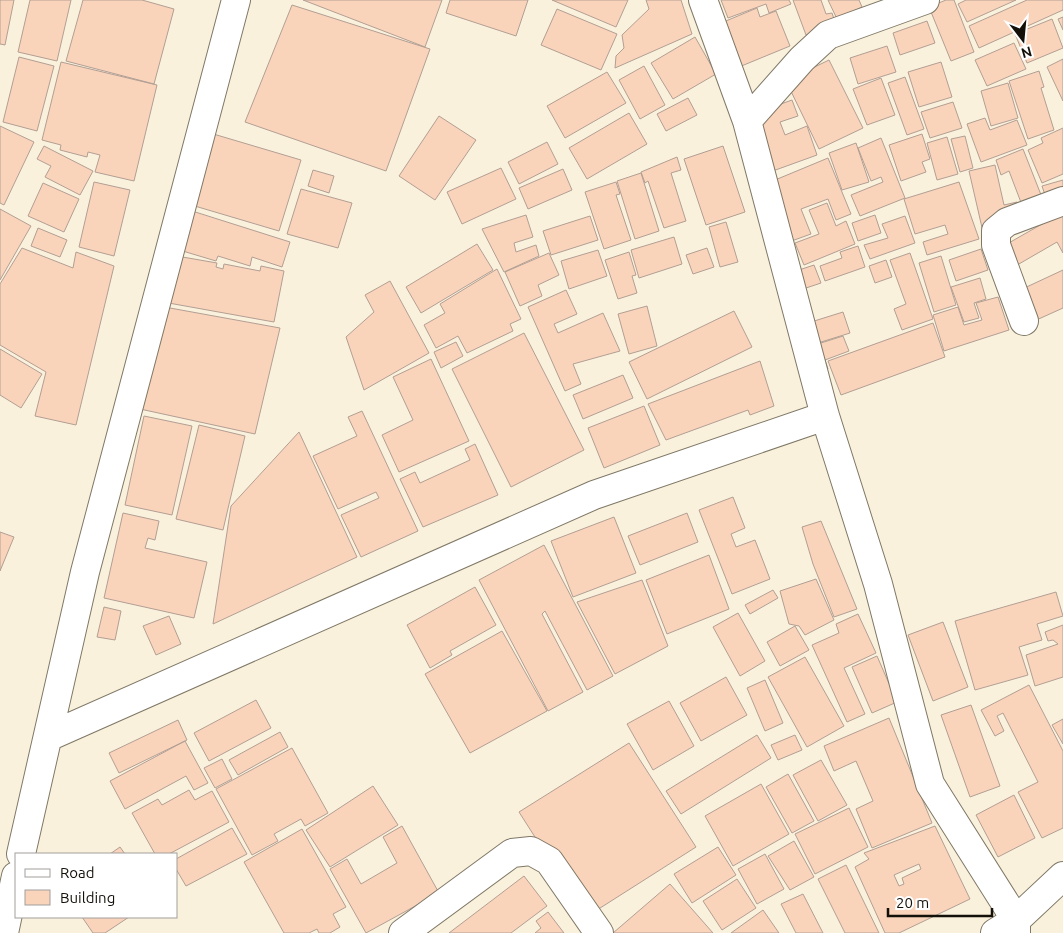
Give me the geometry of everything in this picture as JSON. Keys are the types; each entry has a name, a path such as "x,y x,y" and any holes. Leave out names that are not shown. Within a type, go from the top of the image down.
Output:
{"street":[{"path":"21,853 85,572 236,0"},
{"path":"703,0 747,121 825,416 878,584 930,784 1009,929 1063,876"},
{"path":"747,121 802,59 828,35 925,0"},
{"path":"1024,321 996,245 996,232 1007,222 1063,201"},
{"path":"48,737 594,495 825,416"},
{"path":"403,933 512,853 531,851 549,862 599,933"},
{"path":"4,933 15,881"}],"building":[{"path":"0,0 14,0 5,45 0,44"},
{"path":"30,0 71,0 57,61 18,52"},
{"path":"83,0 142,0 174,9 154,84 66,61"},
{"path":"303,0 442,0 425,47"},
{"path":"450,0 528,0 516,36 446,13"},
{"path":"552,0 628,0 616,27"},
{"path":"646,0 681,0 692,34 615,68 616,56 624,48 622,35 649,9"},
{"path":"721,0 789,0 791,4 769,13 766,4 728,18"},
{"path":"793,0 821,0 826,14 832,13 836,25 806,35"},
{"path":"828,0 859,0 862,7 837,19"},
{"path":"946,0 954,0 974,52 951,61 929,7"},
{"path":"966,0 1016,0 967,22 958,4"},
{"path":"1027,0 1063,0 1063,10 979,48 969,26"},
{"path":"292,5 430,49 386,171 245,122"},
{"path":"757,8 760,17 776,11 790,46 739,67 721,23"},
{"path":"557,9 617,34 601,70 541,45"},
{"path":"1063,17 1063,30 1058,19"},
{"path":"1052,19 1063,48 1027,63 1015,34"},
{"path":"927,21 935,43 900,55 893,33"},
{"path":"695,37 716,74 673,99 651,63"},
{"path":"1014,43 1026,69 987,86 975,60"},
{"path":"887,46 896,72 858,84 850,58"},
{"path":"19,57 54,66 37,131 3,122"},
{"path":"1063,59 1063,101 1047,67"},
{"path":"829,60 863,128 819,149 786,81"},
{"path":"61,62 157,85 134,181 95,172 100,155 88,152 87,157 60,150 61,145 42,140"},
{"path":"941,62 952,97 919,107 908,72"},
{"path":"644,66 665,105 640,119 619,80"},
{"path":"1039,71 1044,87 1041,88 1054,130 1028,139 1009,81"},
{"path":"607,72 626,103 565,138 547,106"},
{"path":"905,77 924,129 907,135 888,83"},
{"path":"881,78 895,115 867,125 853,89"},
{"path":"1008,83 1018,118 991,126 981,91"},
{"path":"688,98 697,115 666,131 657,114"},
{"path":"792,100 798,116 780,122 785,135 807,126 817,155 770,172 750,115"},
{"path":"953,102 962,128 930,138 921,112"},
{"path":"629,113 647,144 587,179 569,148"},
{"path":"439,116 476,140 435,200 399,176"},
{"path":"985,118 990,130 1017,120 1027,145 981,162 967,124"},
{"path":"0,126 34,142 4,205 0,203"},
{"path":"1063,128 1063,174 1042,183 1028,150 1043,143 1041,138"},
{"path":"210,133 301,160 279,231 188,204"},
{"path":"922,134 930,159 922,162 926,172 901,181 889,145"},
{"path":"965,136 973,168 960,172 951,139"},
{"path":"947,137 958,174 937,180 927,143"},
{"path":"881,138 905,198 860,216 851,195 883,182 881,177 871,181 858,148"},
{"path":"547,142 558,164 519,184 508,162"},
{"path":"856,143 869,182 842,190 829,153"},
{"path":"44,146 93,171 80,195 45,177 51,166 37,159"},
{"path":"723,146 745,212 706,225 684,159"},
{"path":"1023,149 1045,205 1025,213 1009,171 1001,175 996,160"},
{"path":"677,157 681,170 671,173 686,221 664,228 648,181 645,183 641,172"},
{"path":"828,158 851,214 836,220 828,199 801,209 811,234 786,243 763,185"},
{"path":"995,165 1004,205 1017,202 1022,222 983,232 969,171"},
{"path":"501,168 516,199 462,224 447,192"},
{"path":"563,169 572,190 528,209 519,188"},
{"path":"313,170 334,176 329,193 308,186"},
{"path":"641,173 659,231 635,239 617,181"},
{"path":"1063,180 1063,197 1047,201 1042,186"},
{"path":"94,182 130,190 114,256 79,247"},
{"path":"616,182 620,194 616,195 631,240 604,249 585,192"},
{"path":"959,182 979,239 927,255 923,242 948,234 945,225 915,234 904,199"},
{"path":"43,183 79,199 64,232 28,216"},
{"path":"301,189 352,203 338,248 287,234"},
{"path":"827,203 836,226 846,221 855,244 804,265 795,243 819,234 809,210"},
{"path":"0,209 31,226 0,280"},
{"path":"189,210 290,242 282,267 252,257 250,266 218,256 216,261 176,249"},
{"path":"1063,212 1063,253 1057,242 1012,268 1000,248"},
{"path":"526,215 533,237 514,243 516,252 536,245 539,256 504,272 482,229"},
{"path":"875,215 881,233 858,241 852,223"},
{"path":"590,216 598,240 551,255 543,231"},
{"path":"905,216 915,243 870,259 864,245 888,238 882,224"},
{"path":"726,222 738,262 720,267 709,227"},
{"path":"38,228 67,240 60,257 31,246"},
{"path":"674,237 682,264 639,278 631,250"},
{"path":"477,244 493,270 421,313 406,287"},
{"path":"858,246 865,267 825,281 820,266 842,258 840,252"},
{"path":"22,248 73,268 76,252 114,266 76,425 35,416 46,372 0,345 0,284"},
{"path":"707,248 714,267 693,274 686,255"},
{"path":"981,249 988,270 956,281 949,260"},
{"path":"598,250 607,276 569,289 561,261"},
{"path":"629,252 636,275 632,276 637,293 618,299 605,260"},
{"path":"549,253 559,275 538,285 542,296 520,306 505,272"},
{"path":"910,253 933,319 902,330 894,309 906,304 890,260"},
{"path":"171,255 217,263 216,267 223,269 224,264 260,271 261,266 284,271 274,322 163,302"},
{"path":"941,256 956,305 934,312 919,263"},
{"path":"886,260 892,277 875,283 869,266"},
{"path":"814,265 821,283 803,289 796,271"},
{"path":"497,269 521,319 510,324 513,331 467,353 458,336 436,348 424,325 445,313 440,304"},
{"path":"1063,270 1063,308 1032,322 1018,291"},
{"path":"980,278 986,299 974,303 979,318 964,322 951,287"},
{"path":"390,281 429,353 364,390 346,337 374,312 365,295"},
{"path":"566,290 577,314 554,324 558,333 603,313 620,351 573,364 581,384 565,391 528,307"},
{"path":"998,297 1009,330 944,351 933,315 958,307 964,325 982,320 976,303"},
{"path":"159,306 280,328 255,434 140,409"},
{"path":"647,306 657,346 629,354 618,314"},
{"path":"734,311 752,347 647,399 629,362"},
{"path":"843,312 850,333 818,343 811,322"},
{"path":"933,323 945,357 841,395 828,361"},
{"path":"524,333 584,450 511,487 452,369"},
{"path":"843,336 849,351 825,360 828,369 814,374 805,348"},
{"path":"456,342 463,356 441,368 434,352"},
{"path":"0,349 42,374 21,408 0,395"},
{"path":"431,359 469,441 399,472 382,435 413,420 393,377"},
{"path":"760,361 774,406 750,415 748,410 666,440 648,404"},
{"path":"623,375 633,398 583,419 573,395"},
{"path":"644,406 660,445 604,468 588,428"},
{"path":"362,411 418,531 361,557 341,515 379,498 376,492 338,509 313,456 357,436 348,417"},
{"path":"144,416 192,426 172,515 125,505"},
{"path":"199,425 245,436 223,530 176,519"},
{"path":"299,432 357,557 213,624 231,506"},
{"path":"475,444 498,495 423,527 400,479 415,472 420,483 470,460 465,449"},
{"path":"733,497 745,528 731,534 736,547 755,540 770,579 732,594 699,510"},
{"path":"123,513 159,521 155,540 148,538 145,548 207,562 194,618 104,598"},
{"path":"687,513 698,542 640,565 628,536"},
{"path":"614,517 636,573 573,597 551,541"},
{"path":"821,521 857,609 834,617 813,564 802,527"},
{"path":"0,532 14,537 0,571"},
{"path":"544,545 613,676 587,690 545,611 542,614 583,692 548,711 479,580"},
{"path":"709,555 729,609 667,634 646,580"},
{"path":"816,579 834,620 805,635 799,626 789,624 780,591"},
{"path":"642,580 668,646 615,674 577,602"},
{"path":"475,587 496,625 450,651 452,655 430,668 407,625"},
{"path":"773,590 778,598 750,614 745,605"},
{"path":"1056,592 1063,616 1037,624 1042,640 1019,647 1028,675 975,690 955,621"},
{"path":"104,607 121,611 115,640 97,637"},
{"path":"738,613 765,661 740,676 713,627"},
{"path":"858,614 876,653 844,668 865,714 847,722 812,645 839,633 836,624"},
{"path":"169,616 181,644 156,655 143,626"},
{"path":"943,622 968,687 933,701 908,635"},
{"path":"1063,625 1063,677 1035,686 1026,655 1058,644 1053,640 1048,641 1045,632"},
{"path":"795,626 809,650 780,666 767,642"},
{"path":"502,631 547,711 470,753 425,674"},
{"path":"877,656 897,702 872,713 852,667"},
{"path":"805,657 844,726 807,747 768,677"},
{"path":"726,677 747,715 701,741 680,703"},
{"path":"765,680 783,723 765,731 747,688"},
{"path":"1029,685 1063,751 1063,828 1042,838 1018,792 1038,782 1003,713 997,716 1004,731 995,736 981,710"},
{"path":"256,700 271,728 209,761 194,733"},
{"path":"669,701 694,746 653,770 627,724"},
{"path":"971,705 1000,786 970,797 941,715"},
{"path":"889,718 932,823 872,848 856,809 873,801 856,761 834,771 824,746"},
{"path":"1063,719 1063,744 1052,725"},
{"path":"178,720 187,740 119,773 109,753"},
{"path":"280,732 288,747 238,775 229,760"},
{"path":"757,735 771,758 681,814 666,791"},
{"path":"795,735 802,750 778,760 771,745"},
{"path":"185,741 208,783 194,790 186,776 125,809 110,781"},
{"path":"629,743 696,847 586,917 519,812"},
{"path":"292,748 328,813 305,826 301,819 274,834 278,841 252,855 216,789"},
{"path":"222,759 232,779 215,788 204,768"},
{"path":"821,760 847,805 818,821 793,775"},
{"path":"788,774 814,821 792,833 766,787"},
{"path":"761,784 789,834 733,866 705,816"},
{"path":"373,786 398,825 330,867 306,830"},
{"path":"189,790 195,800 212,791 229,822 171,853 154,853 132,813 158,799 162,805"},
{"path":"1014,795 1035,838 998,857 976,815"},
{"path":"849,808 868,847 815,874 795,834"},
{"path":"402,826 439,893 366,933 330,869 347,859 361,884 397,863 383,837"},
{"path":"935,826 970,899 899,933 885,933 855,867 869,859 864,853","holes":["919,864 921,869 902,878 904,884 899,886 894,875"]},
{"path":"232,828 247,854 186,886 178,872 178,858"},
{"path":"302,829 346,907 333,914 340,927 330,933 319,933 317,929 309,933 284,933 244,862"},
{"path":"794,841 814,877 790,890 768,856"},
{"path":"120,847 124,853 111,853"},
{"path":"718,847 736,875 692,903 674,874"},
{"path":"765,854 784,889 757,904 738,869"},
{"path":"846,865 879,933 845,933 818,879"},
{"path":"524,876 547,906 511,933 449,933"},
{"path":"737,879 756,908 722,930 703,901"},
{"path":"670,884 713,933 613,933"},
{"path":"803,894 823,933 796,933 781,904"},
{"path":"763,910 779,933 731,933"},
{"path":"548,912 564,933 535,933 541,928 536,921"},
{"path":"83,918 128,918 105,933 93,933"}]}
